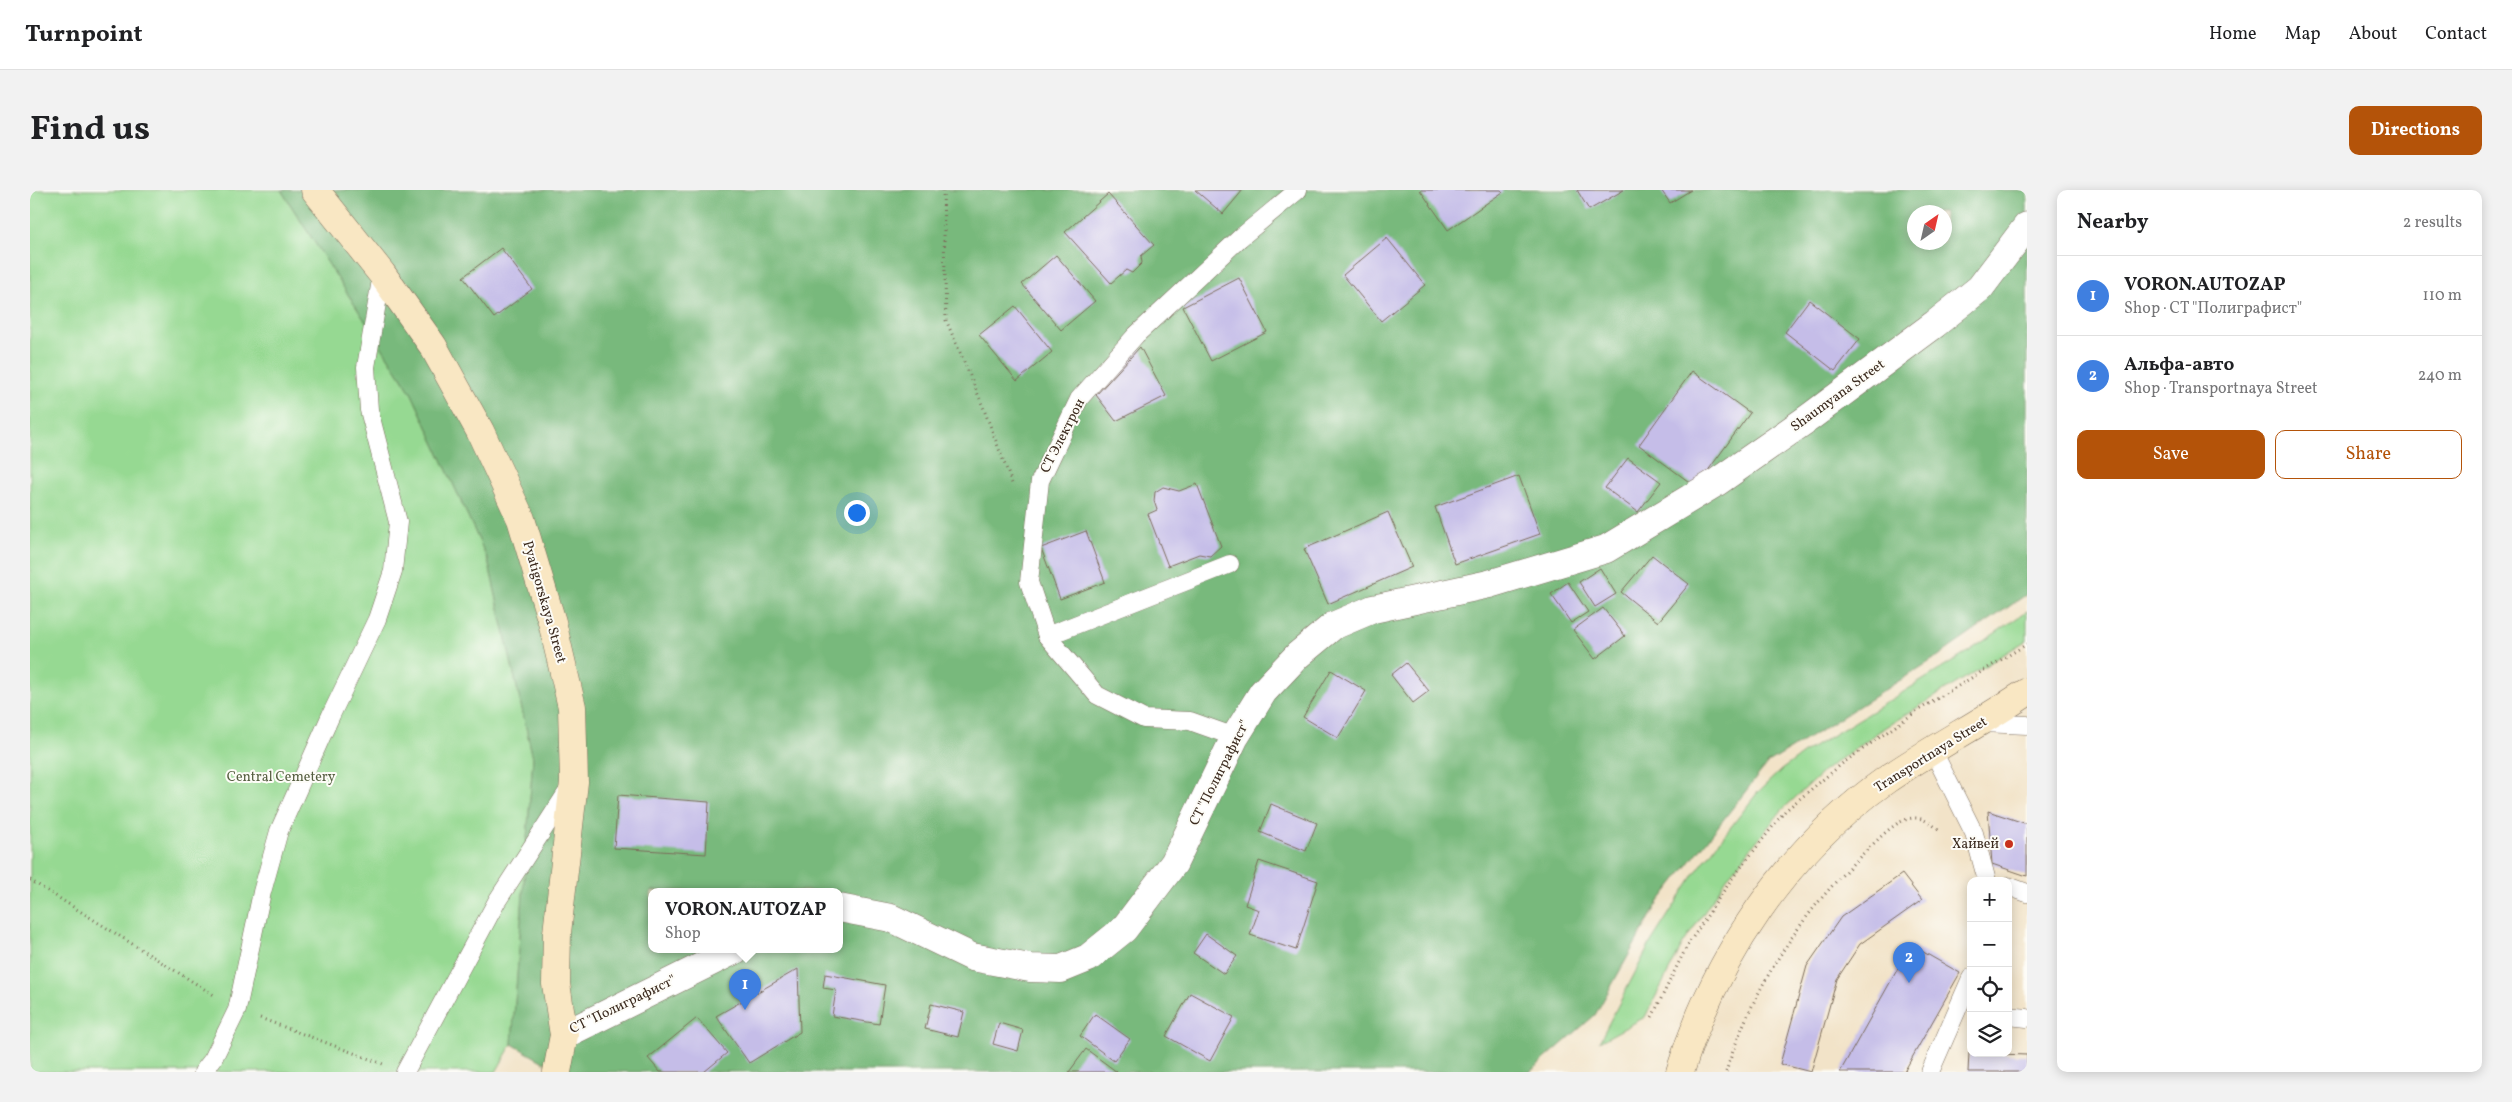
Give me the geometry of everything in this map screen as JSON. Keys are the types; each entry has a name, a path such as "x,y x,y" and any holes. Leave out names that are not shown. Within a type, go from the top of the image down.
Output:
{"street":[{"name":"Pyatigorskaya Street","path":"315,190 382,274 433,346 480,431 521,519 552,622 572,706 574,782 557,933 556,984 564,1035 557,1072"},
{"name":"Shaumyana Street","path":"1624,539 1717,482 1810,417 1935,324 1980,288 2027,226"},
{"name":"СТ \"Полиграфист\"","path":"843,909 892,918 972,957 1030,968 1061,969 1088,958 1124,929 1174,863 1235,737 1263,692 1298,654 1333,626 1373,610 1526,574 1606,549 1624,539"},
{"name":"Transportnaya Street","path":"1680,1072 1690,1039 1723,966 1760,909 1799,858 1839,817 1886,781 1982,723 2027,692"},
{"name":"СТ \"Полиграфист\"","path":"564,1035 729,953"}],"lane":[{"name":"СТ Электрон","path":"1235,737 1190,720 1144,719 1097,695 1047,636 1029,582 1040,481 1079,399 1136,335 1240,238 1298,190"},
{"path":"203,1072 213,1059 237,1010 262,892 279,831 330,715 377,619 393,571 398,522 369,410 366,367 382,274"},
{"path":"1047,636 1230,564"},
{"path":"1982,723 2027,725"},
{"path":"1933,751 1974,833 1987,877"},
{"path":"405,1072 497,901 574,782"},
{"path":"2012,887 2027,892"},
{"path":"1930,1072 1964,1010 1967,996"},
{"path":"2012,1016 2027,1018"}],"path":[{"path":"943,190 946,320 980,399 1015,493"},
{"path":"1726,1072 1733,1050 1761,987 1805,919 1843,873 1888,830 1905,820 1915,818 1925,820 1940,830"},
{"path":"30,880 237,1010 386,1065"}],"green space":[{"name":"Central Cemetery","path":"30,190 281,190 412,394 488,560 533,758 512,1044 496,1072 30,1072"},
{"path":"281,190 2027,190 2027,594 1937,657 1767,764 1658,903 1595,1015 1530,1072 561,1072 512,1044 533,758 488,560 412,394"},
{"path":"2027,611 2027,640 1884,728 1825,770 1782,810 1729,875 1683,944 1645,1017 1599,1042 1651,942 1695,873 1758,792 1781,770 1807,751 1962,656"}],"building":[{"path":"1195,190 1243,190 1223,214"},
{"path":"1420,190 1501,190 1503,192 1448,230"},
{"path":"1577,190 1624,190 1589,210"},
{"path":"1661,190 1691,190 1670,203"},
{"path":"1108,194 1154,245 1141,256 1142,263 1132,273 1126,270 1111,283 1065,232"},
{"path":"1387,238 1425,285 1381,321 1343,275"},
{"path":"501,248 532,289 494,318 463,277"},
{"path":"1056,255 1095,301 1061,330 1022,284"},
{"path":"1239,278 1267,332 1211,361 1183,307"},
{"path":"1809,300 1860,339 1835,371 1785,332"},
{"path":"1015,306 1052,352 1017,381 979,335"},
{"path":"1140,347 1166,396 1116,421 1096,395"},
{"path":"1692,371 1750,413 1696,487 1639,445"},
{"path":"1628,458 1661,482 1638,512 1605,488"},
{"path":"1519,476 1540,534 1455,564 1435,507"},
{"path":"1197,484 1221,546 1210,556 1199,554 1168,566 1148,514 1157,510 1154,501 1155,492 1163,487 1179,491"},
{"path":"1388,512 1412,567 1328,604 1304,549"},
{"path":"1086,531 1105,582 1060,599 1041,548"},
{"path":"1652,555 1689,584 1658,622 1621,592"},
{"path":"1600,568 1616,594 1595,607 1579,582"},
{"path":"1568,582 1588,612 1571,623 1551,594"},
{"path":"1603,608 1625,636 1595,659 1573,630"},
{"path":"1406,663 1429,691 1413,703 1391,675"},
{"path":"1331,670 1366,691 1338,738 1303,717"},
{"path":"618,795 709,802 706,854 614,848"},
{"path":"1271,804 1317,823 1306,851 1260,832"},
{"name":"Хайвей","path":"1988,811 2027,824 2027,876 1992,864"},
{"path":"1259,861 1318,881 1296,950 1250,935 1259,910 1245,905"},
{"path":"1902,874 1922,900 1860,944 1837,979 1811,1072 1780,1064 1807,966 1841,917"},
{"path":"1206,934 1237,956 1224,974 1193,953"},
{"path":"1911,945 1960,973 1904,1072 1840,1072"},
{"path":"798,969 800,1032 749,1063 716,1016"},
{"path":"825,974 885,985 879,1024 832,1016 836,990 823,988"},
{"path":"1190,993 1234,1017 1210,1061 1166,1036"},
{"path":"931,1004 964,1012 958,1037 925,1029"},
{"path":"1095,1014 1130,1039 1114,1061 1080,1036"},
{"path":"697,1018 727,1053 704,1072 660,1072 648,1058"},
{"path":"999,1023 1023,1030 1018,1051 993,1044"},
{"path":"1086,1049 1117,1072 1069,1072"},
{"path":"2027,1055 2027,1072 1968,1072 1969,1057"}],"place":[{"name":"Хайвей","path":"2009,844"},
{"name":"Альфа-авто","path":"1909,983"},
{"name":"VORON.AUTOZAP","path":"745,1010"}]}
